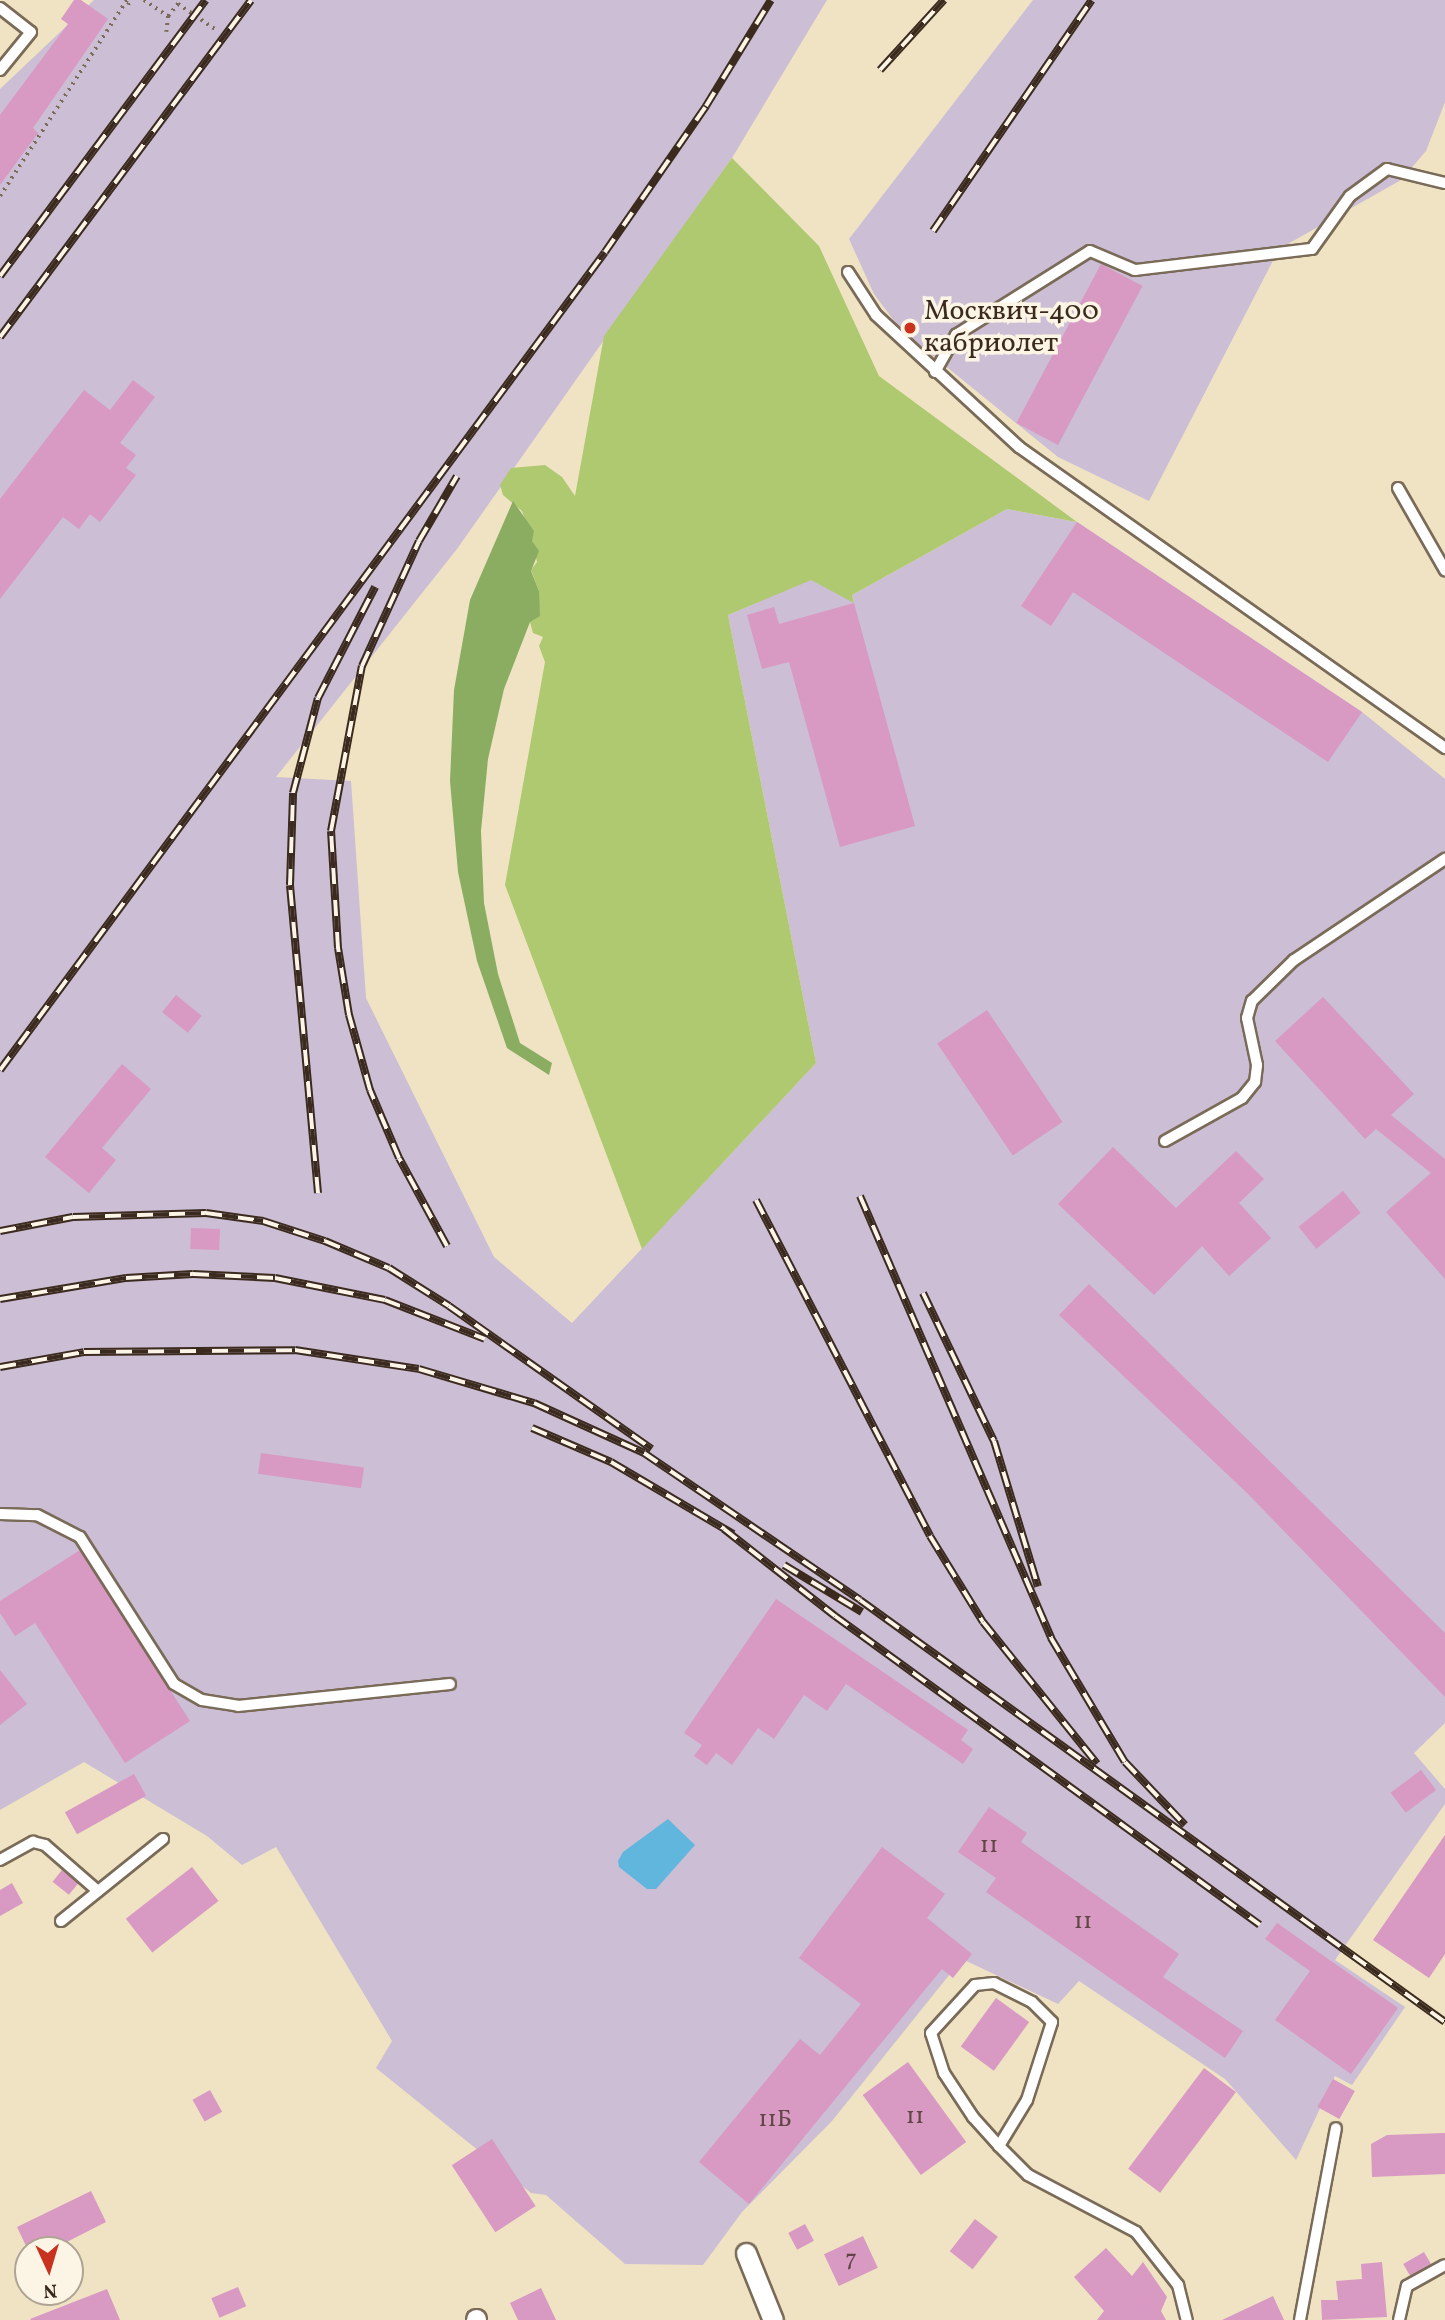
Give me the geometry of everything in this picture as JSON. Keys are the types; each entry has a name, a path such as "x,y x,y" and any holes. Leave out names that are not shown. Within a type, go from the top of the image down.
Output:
{"street":[{"path":"747,2253 773,2320"}],"lane":[{"path":"0,8 31,32 0,70"},
{"path":"934,372 956,335 1090,251 1135,270 1312,249 1350,195 1387,169 1445,183"},
{"path":"848,272 876,314 934,372 1019,447 1445,748"},
{"path":"1398,488 1445,570"},
{"path":"1165,1141 1242,1098 1255,1082 1257,1065 1247,1018 1252,1001 1294,960 1445,859"},
{"path":"0,1514 37,1515 80,1537 174,1684 202,1700 238,1706 450,1684"},
{"path":"61,1921 163,1839"},
{"path":"0,1860 33,1842 45,1845 99,1891"},
{"path":"999,2147 1027,2100 1052,2022 1032,2003 994,1983 975,1985 932,2034 944,2073 999,2147 1028,2175 1136,2232 1178,2285 1187,2320"},
{"path":"1300,2320 1336,2128"},
{"path":"1399,2320 1407,2286 1445,2265"}],"path":[{"path":"144,0 168,16"},
{"path":"0,196 128,2"},
{"path":"166,32 168,16 179,2 218,32"}],"shaded area":[{"path":"94,0 827,0 732,158 457,549 276,777 351,781 366,998 494,1257 572,1323 816,1063 728,615 811,579 854,602 852,595 1007,509 1077,522 1362,712 1445,779 1445,1723 1414,1753 1445,1789 1445,1804 1335,1960 1405,2007 1352,2085 1335,2076 1296,2160 1225,2079 1079,1981 1058,2004 962,1959 832,2121 742,2212 703,2265 625,2264 546,2195 531,2193 376,2068 392,2041 276,1847 242,1865 207,1836 84,1762 0,1810 0,89"},
{"path":"1033,0 1445,0 1445,102 1426,151 1401,180 1279,249 1149,501 1058,457 901,330 874,294 849,239"}],"green space":[{"path":"732,158 819,246 879,376 1077,522 1007,509 852,595 854,603 811,580 728,615 816,1063 642,1249 505,885 545,662 539,646 543,637 533,633 530,622 539,591 531,570 537,562 532,541 522,511 503,495 500,485 511,468 545,465 562,477 575,496 604,336"},
{"path":"513,501 534,531 532,541 539,551 531,571 539,591 540,616 530,622 504,689 488,759 481,831 484,903 498,974 520,1043 552,1063 549,1075 507,1048 477,961 458,872 450,781 454,690 470,600"}],"water":[{"path":"668,1819 695,1845 656,1889 647,1889 619,1867 618,1861 623,1852"}],"building":[{"path":"74,0 81,0 108,19 33,128 38,133 0,185 0,115 68,24 61,19"},
{"path":"1101,264 1142,286 1058,445 1016,423"},
{"path":"133,380 155,397 120,443 136,455 126,468 136,475 100,522 90,514 79,529 63,517 0,599 0,499 84,390 110,410"},
{"path":"1077,522 1362,712 1328,762 1073,592 1051,626 1021,606"},
{"path":"854,603 915,826 840,847 789,662 762,669 747,615 774,607 779,624"},
{"path":"176,995 202,1016 188,1033 162,1012"},
{"path":"1323,997 1414,1094 1391,1115 1445,1159 1445,1279 1386,1212 1431,1173 1376,1129 1365,1139 1275,1041"},
{"path":"987,1010 1062,1122 1013,1155 937,1044"},
{"path":"122,1064 151,1089 102,1148 116,1160 89,1193 45,1157"},
{"path":"1113,1147 1176,1208 1236,1151 1264,1179 1239,1203 1271,1238 1229,1276 1202,1246 1154,1295 1058,1204"},
{"path":"1343,1191 1361,1213 1316,1249 1299,1227"},
{"path":"191,1228 220,1229 219,1250 190,1249"},
{"path":"1089,1284 1445,1633 1445,1697 1246,1492 1059,1315"},
{"path":"261,1453 364,1467 361,1488 258,1474"},
{"path":"80,1550 190,1721 125,1763 35,1623 15,1636 0,1613 0,1601"},
{"path":"776,1599 968,1730 961,1740 973,1749 963,1764 846,1684 827,1711 804,1695 774,1739 758,1728 732,1765 716,1753 707,1765 694,1756 702,1745 684,1733"},
{"path":"0,1670 27,1704 0,1725"},
{"path":"1421,1770 1436,1790 1406,1813 1391,1793"},
{"path":"134,1774 146,1796 77,1834 65,1812"},
{"path":"989,1807 1027,1833 1021,1842 1179,1954 1163,1977 1243,2031 1225,2058 986,1892 996,1878 958,1852"},
{"path":"1445,1835 1445,1954 1429,1978 1373,1940"},
{"path":"882,1847 945,1894 927,1918 972,1954 953,1978 942,1969 749,2204 699,2162 800,2039 820,2055 861,2004 799,1958"},
{"path":"192,1867 218,1901 152,1953 126,1919"},
{"path":"62,1870 78,1883 69,1895 53,1882"},
{"path":"12,1883 23,1903 0,1916 0,1890"},
{"path":"1277,1923 1398,2008 1351,2074 1275,2020 1310,1971 1265,1939"},
{"path":"996,1998 1029,2022 994,2071 961,2047"},
{"path":"908,2062 966,2142 921,2175 863,2095"},
{"path":"1204,2068 1236,2092 1160,2193 1128,2169"},
{"path":"1333,2079 1355,2091 1339,2119 1317,2107"},
{"path":"210,2090 222,2112 205,2122 193,2100"},
{"path":"1445,2133 1445,2174 1372,2177 1371,2144 1387,2135"},
{"path":"492,2139 536,2206 495,2232 452,2165"},
{"path":"91,2191 106,2222 78,2236 21,2236 17,2227"},
{"path":"975,2219 998,2237 973,2269 950,2251"},
{"path":"805,2224 814,2241 797,2250 788,2233"},
{"path":"863,2236 878,2268 839,2286 824,2254"},
{"path":"1106,2248 1132,2276 1143,2262 1167,2297 1161,2311 1166,2320 1097,2320 1104,2311 1074,2277"},
{"path":"1424,2252 1431,2264 1410,2276 1403,2264"},
{"path":"1382,2262 1387,2317 1322,2320 1321,2300 1338,2300 1336,2281 1362,2279 1361,2264"},
{"path":"238,2287 246,2306 220,2318 211,2298"},
{"path":"541,2288 556,2320 518,2320 510,2303"},
{"path":"107,2289 120,2320 30,2319 63,2306 84,2306 84,2298"},
{"path":"1273,2296 1284,2320 1222,2320"}],"railway":[{"path":"0,276 206,0"},
{"path":"0,337 251,0"},
{"path":"0,1070 605,252 706,106 771,0"},
{"path":"880,70 944,0"},
{"path":"933,231 1092,0"},
{"path":"447,1246 399,1158 370,1090 349,1015 338,948 331,831 362,666 419,541 457,476"},
{"path":"318,1193 290,885 293,793 318,698 375,587"},
{"path":"860,1196 1051,1638 1125,1762 1185,1825"},
{"path":"756,1200 930,1536 983,1622 1097,1764"},
{"path":"0,1231 73,1217 206,1213 263,1221 325,1241 389,1268 449,1306 652,1449"},
{"path":"0,1299 126,1278 193,1274 275,1278 385,1300 485,1339"},
{"path":"923,1293 994,1441 1038,1587"},
{"path":"0,1367 84,1352 295,1350 419,1369 534,1403 644,1453 860,1600 1445,2022"},
{"path":"532,1428 611,1462 733,1534"},
{"path":"724,1529 835,1616 1260,1925"},
{"path":"784,1565 862,1612"}],"place":[{"name":"Москвич-400 кабриолет","path":"910,328"}]}
